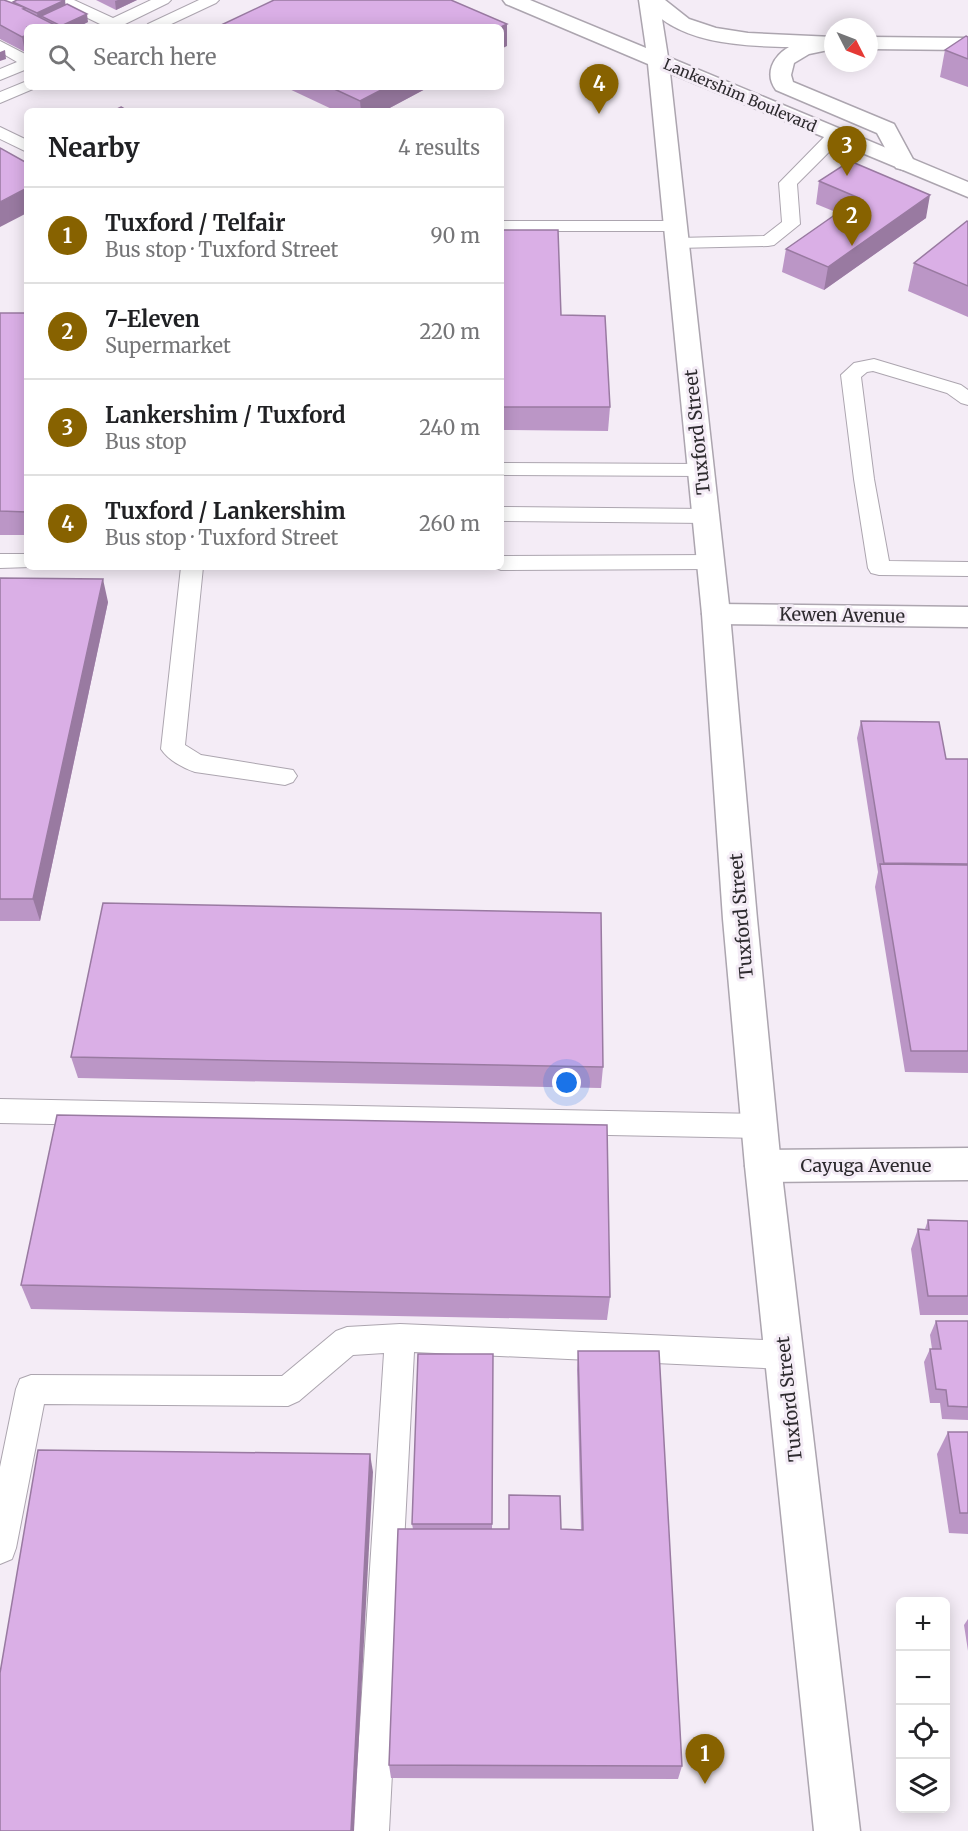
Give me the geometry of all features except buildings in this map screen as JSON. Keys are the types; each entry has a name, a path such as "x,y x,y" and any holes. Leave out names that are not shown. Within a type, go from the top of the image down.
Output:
{"main road":[{"name":"Lankershim Boulevard","path":"513,0 968,190"},
{"name":"Tuxford Street","path":"651,0 716,614 763,1166 837,1831"},
{"path":"651,0 682,23 707,32 772,41 824,43"},
{"path":"878,43 968,44"},
{"path":"824,44 810,46 793,53 782,63 778,74 783,86 886,129 904,163"},
{"name":"Kewen Avenue","path":"716,614 968,617"},
{"name":"Cayuga Avenue","path":"763,1166 968,1164"}],"lane":[{"path":"0,5 11,0"},
{"path":"62,0 105,24"},
{"path":"113,24 163,0"},
{"path":"159,24 211,0"},
{"path":"0,46 24,60"},
{"path":"0,75 24,63"},
{"path":"0,98 24,87"},
{"path":"0,132 24,145"},
{"path":"504,226 768,241 791,224 788,183 836,135"},
{"path":"968,399 954,389 874,364 861,367 851,375 864,479 879,568 968,569"},
{"path":"504,469 701,470"},
{"path":"504,514 706,516"},
{"path":"0,561 24,561"},
{"path":"504,563 711,562"},
{"path":"192,570 173,749 195,763 285,776"},
{"path":"0,1111 760,1126"},
{"path":"0,1548 31,1389 288,1391 347,1341 400,1338 784,1355"},
{"path":"371,1831 400,1338"}],"place":[{"name":"Tuxford / Lankershim","path":"599,114"},
{"name":"Lankershim / Tuxford","path":"847,176"},
{"name":"7-Eleven","path":"852,246"},
{"name":"Tuxford / Telfair","path":"705,1784"}]}
